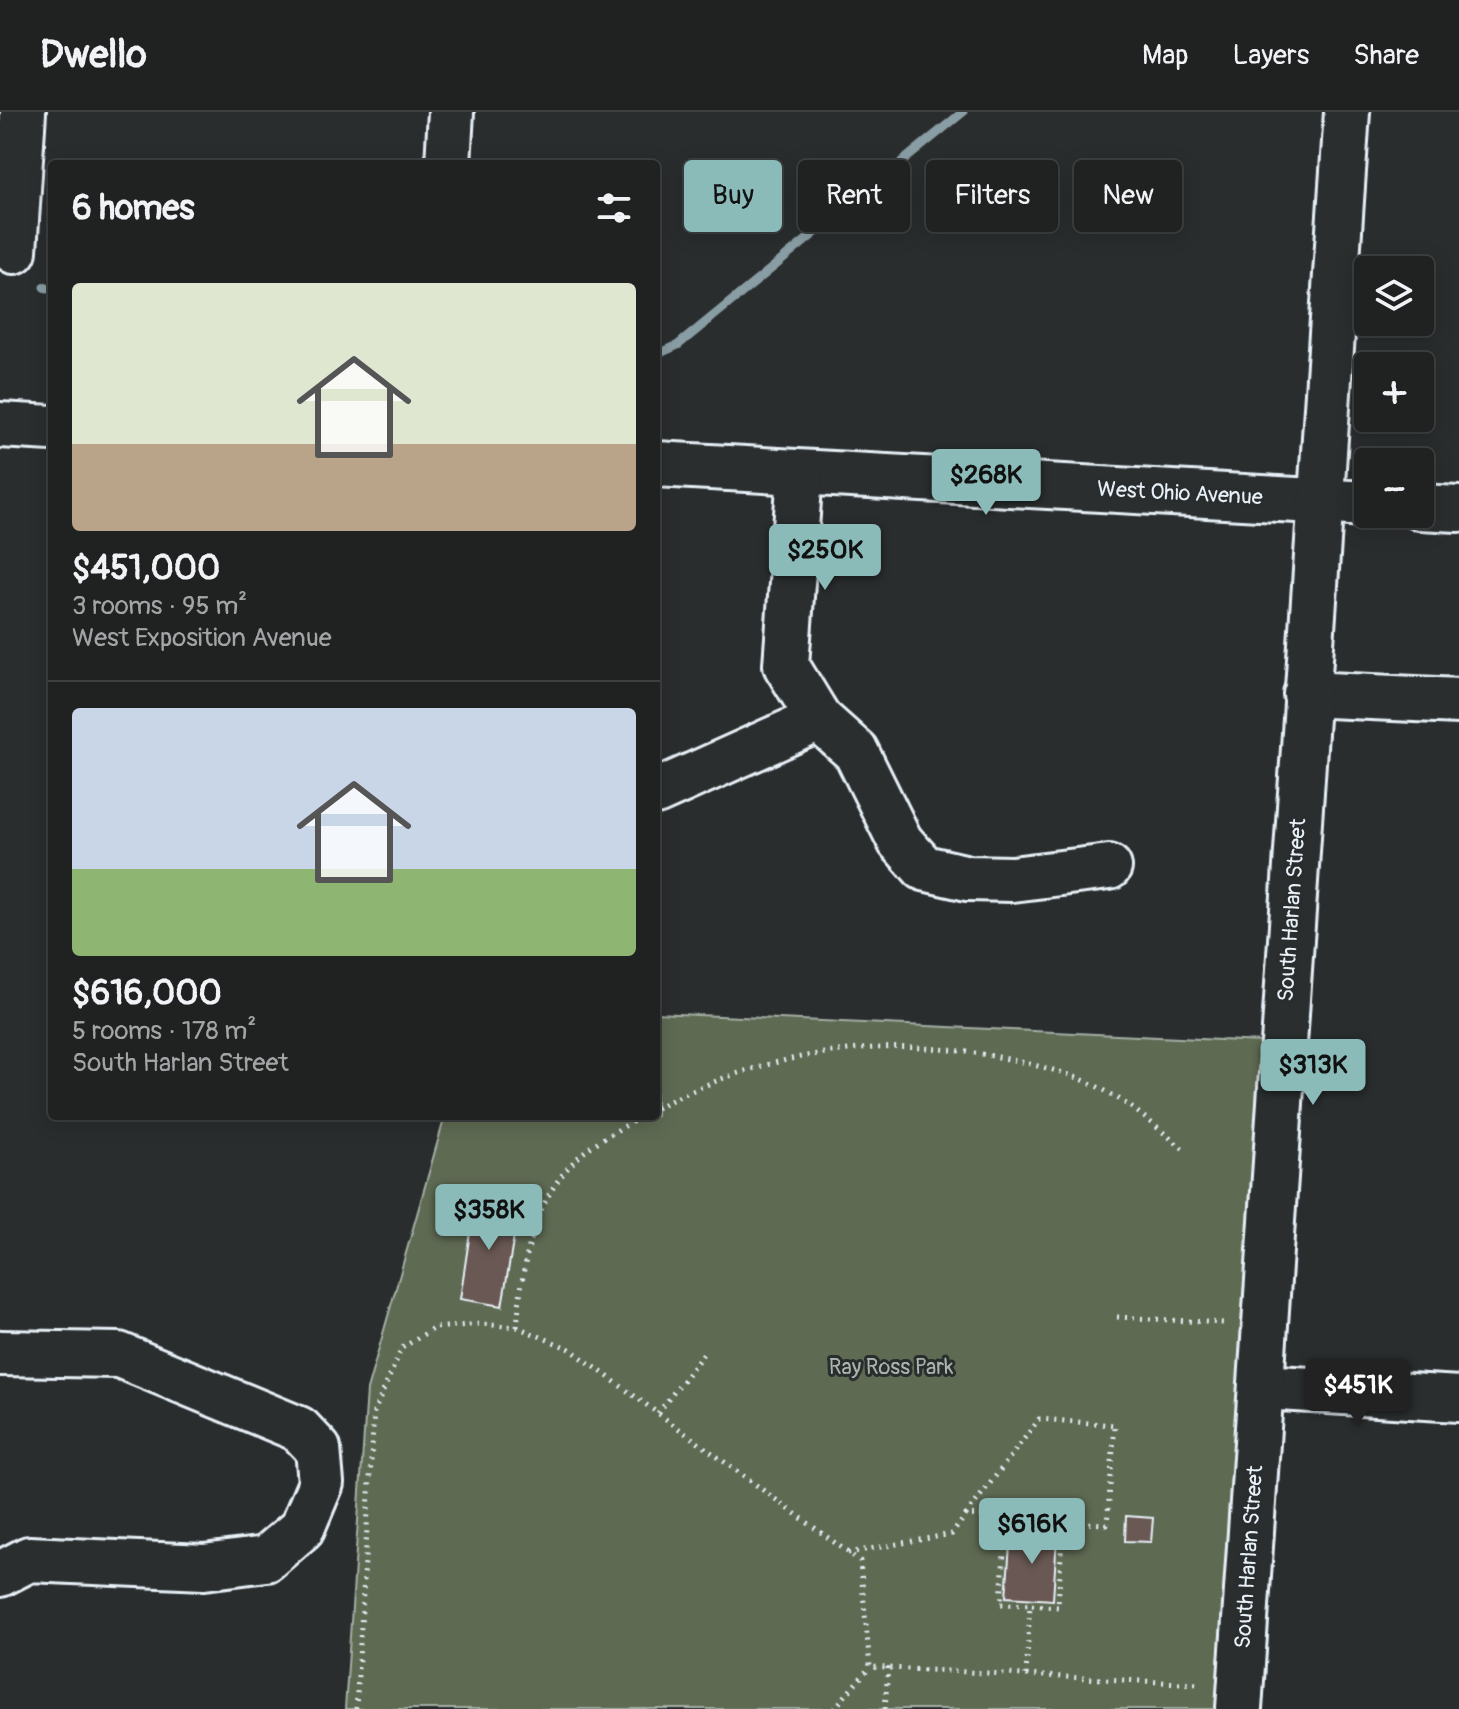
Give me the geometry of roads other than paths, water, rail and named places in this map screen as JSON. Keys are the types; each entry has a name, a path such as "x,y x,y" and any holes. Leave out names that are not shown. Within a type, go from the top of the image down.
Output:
{"street":[{"path":"14,251 23,112"},
{"path":"448,160 451,112"},
{"name":"South Harlan Street","path":"1239,1709 1347,112"},
{"path":"0,425 48,428"},
{"name":"West Ohio Avenue","path":"660,464 1354,503"},
{"path":"800,473 786,665 819,719 856,752 900,841 924,868 968,878 1012,879 1109,867"},
{"path":"1434,508 1459,509"},
{"path":"1306,694 1459,701"},
{"path":"660,790 819,719"},
{"path":"0,1353 119,1355 299,1429 318,1449 321,1483 302,1528 266,1559 204,1567 29,1559 0,1574"},
{"path":"1261,1387 1459,1399"}],"waterway":[{"path":"660,353 678,345 963,112"},
{"path":"44,287 48,288"}],"park label":[{"name":"Ray Ross Park","path":"891,1367"}]}
